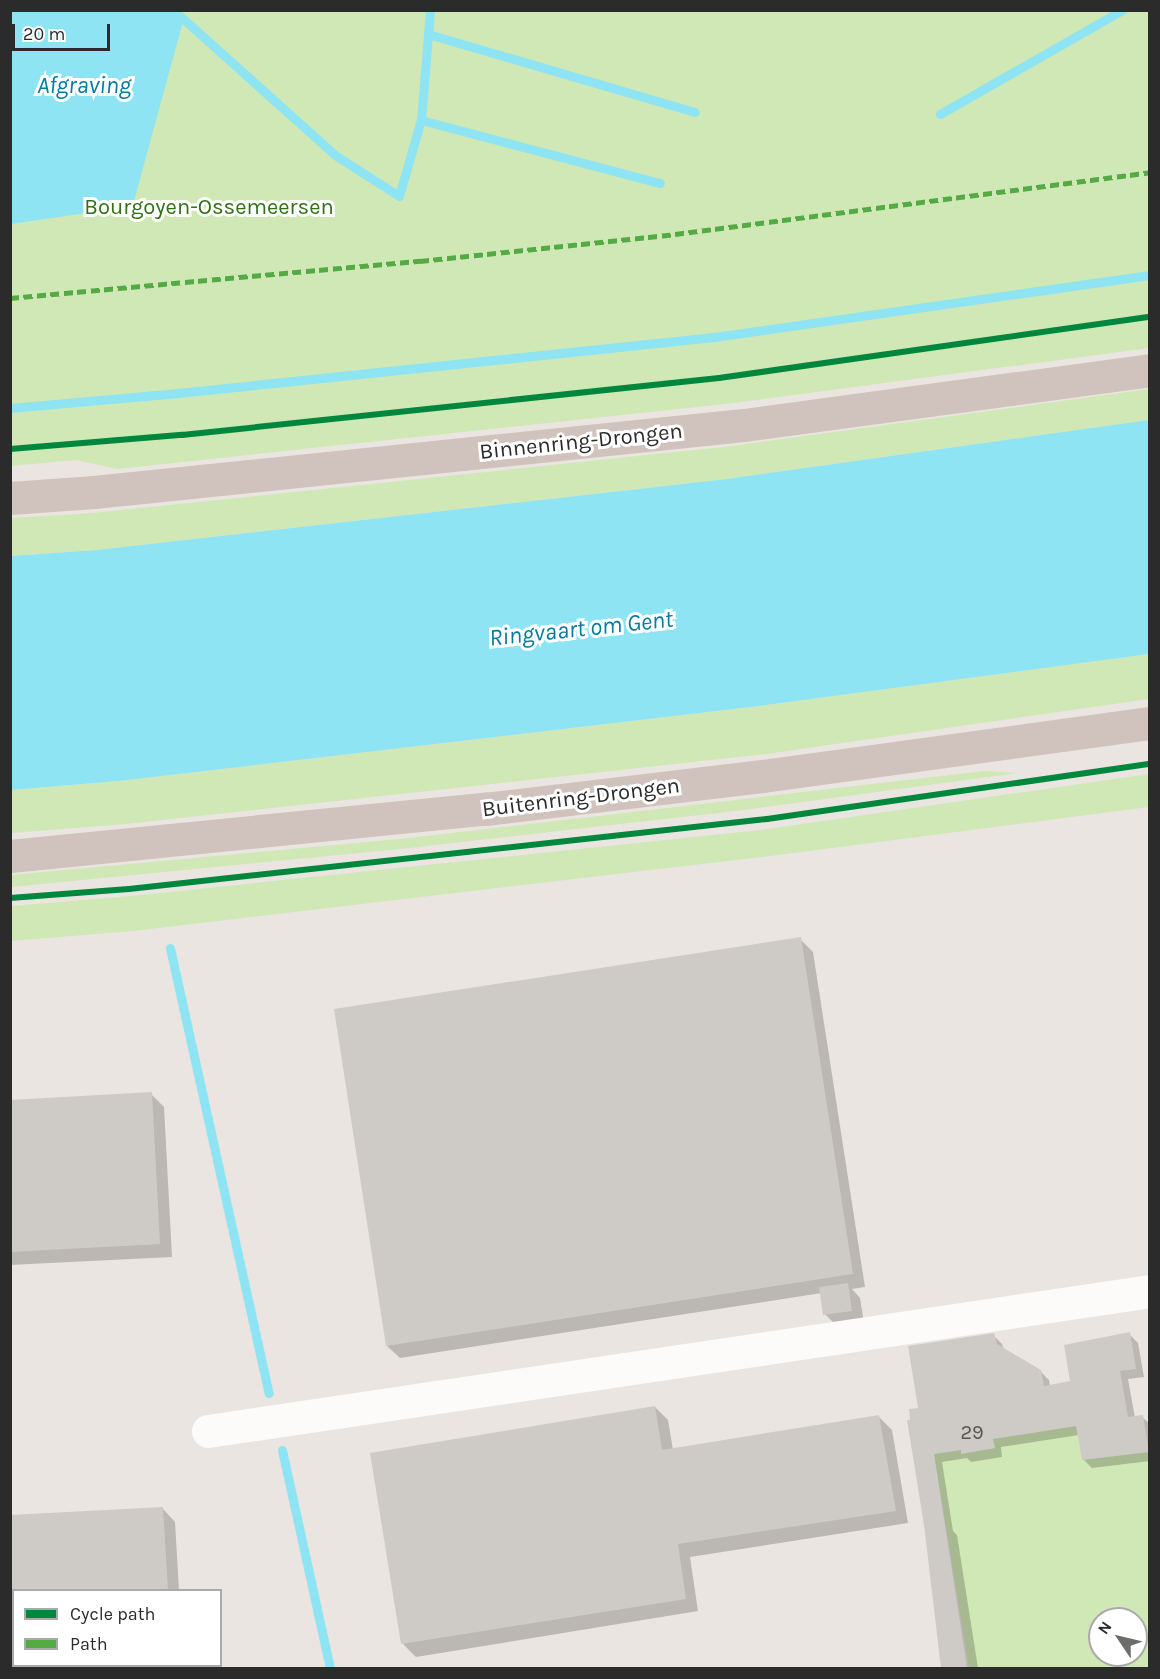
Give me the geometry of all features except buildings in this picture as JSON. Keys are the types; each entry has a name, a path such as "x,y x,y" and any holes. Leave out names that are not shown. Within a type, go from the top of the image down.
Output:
{"highway":[{"name":"Binnenring-Drongen","path":"10,498 94,492 744,425 1149,370"},
{"name":"Buitenring-Drongen","path":"10,856 497,808 763,776 1149,723"}],"street":[{"path":"208,1431 1149,1290"}],"green space":[{"name":"Bourgoyen-Ossemeersen","path":"11,11 1149,11 1149,348 734,403 117,469 76,460 11,466"},
{"path":"1149,389 1149,420 727,479 97,550 11,556 11,518 93,513 724,447"},
{"path":"1149,654 1149,699 766,754 126,824 11,833 11,790 119,781 759,706"},
{"path":"984,771 1018,773 744,810 410,848 11,887 11,875 409,838"},
{"path":"1149,774 1149,807 778,855 133,931 11,941 11,906 131,896 760,830"},
{"path":"1076,1426 1082,1460 1149,1452 1149,1668 969,1668 934,1454 961,1450 961,1454 994,1448 993,1439"}],"water":[{"name":"Afgraving","path":"10,11 182,11 127,207 11,224"},
{"name":"Ringvaart om Gent","path":"1149,420 1149,654 759,706 119,781 11,790 11,556 97,550 727,479"}],"waterway":[{"path":"179,15 335,155 399,196 421,120 430,10"},
{"path":"940,114 1122,10"},
{"path":"127,207 178,21"},
{"path":"428,34 695,112"},
{"path":"421,120 660,183"},
{"path":"10,408 178,393 714,337 1150,275"},
{"path":"170,948 269,1393"},
{"path":"282,1450 330,1668"}],"marked path":[{"path":"10,298 420,261 675,234 1150,172"}],"cycle path":[{"path":"10,449 182,435 719,378 1150,317"},
{"path":"10,898 129,889 767,819 1150,764"}]}
